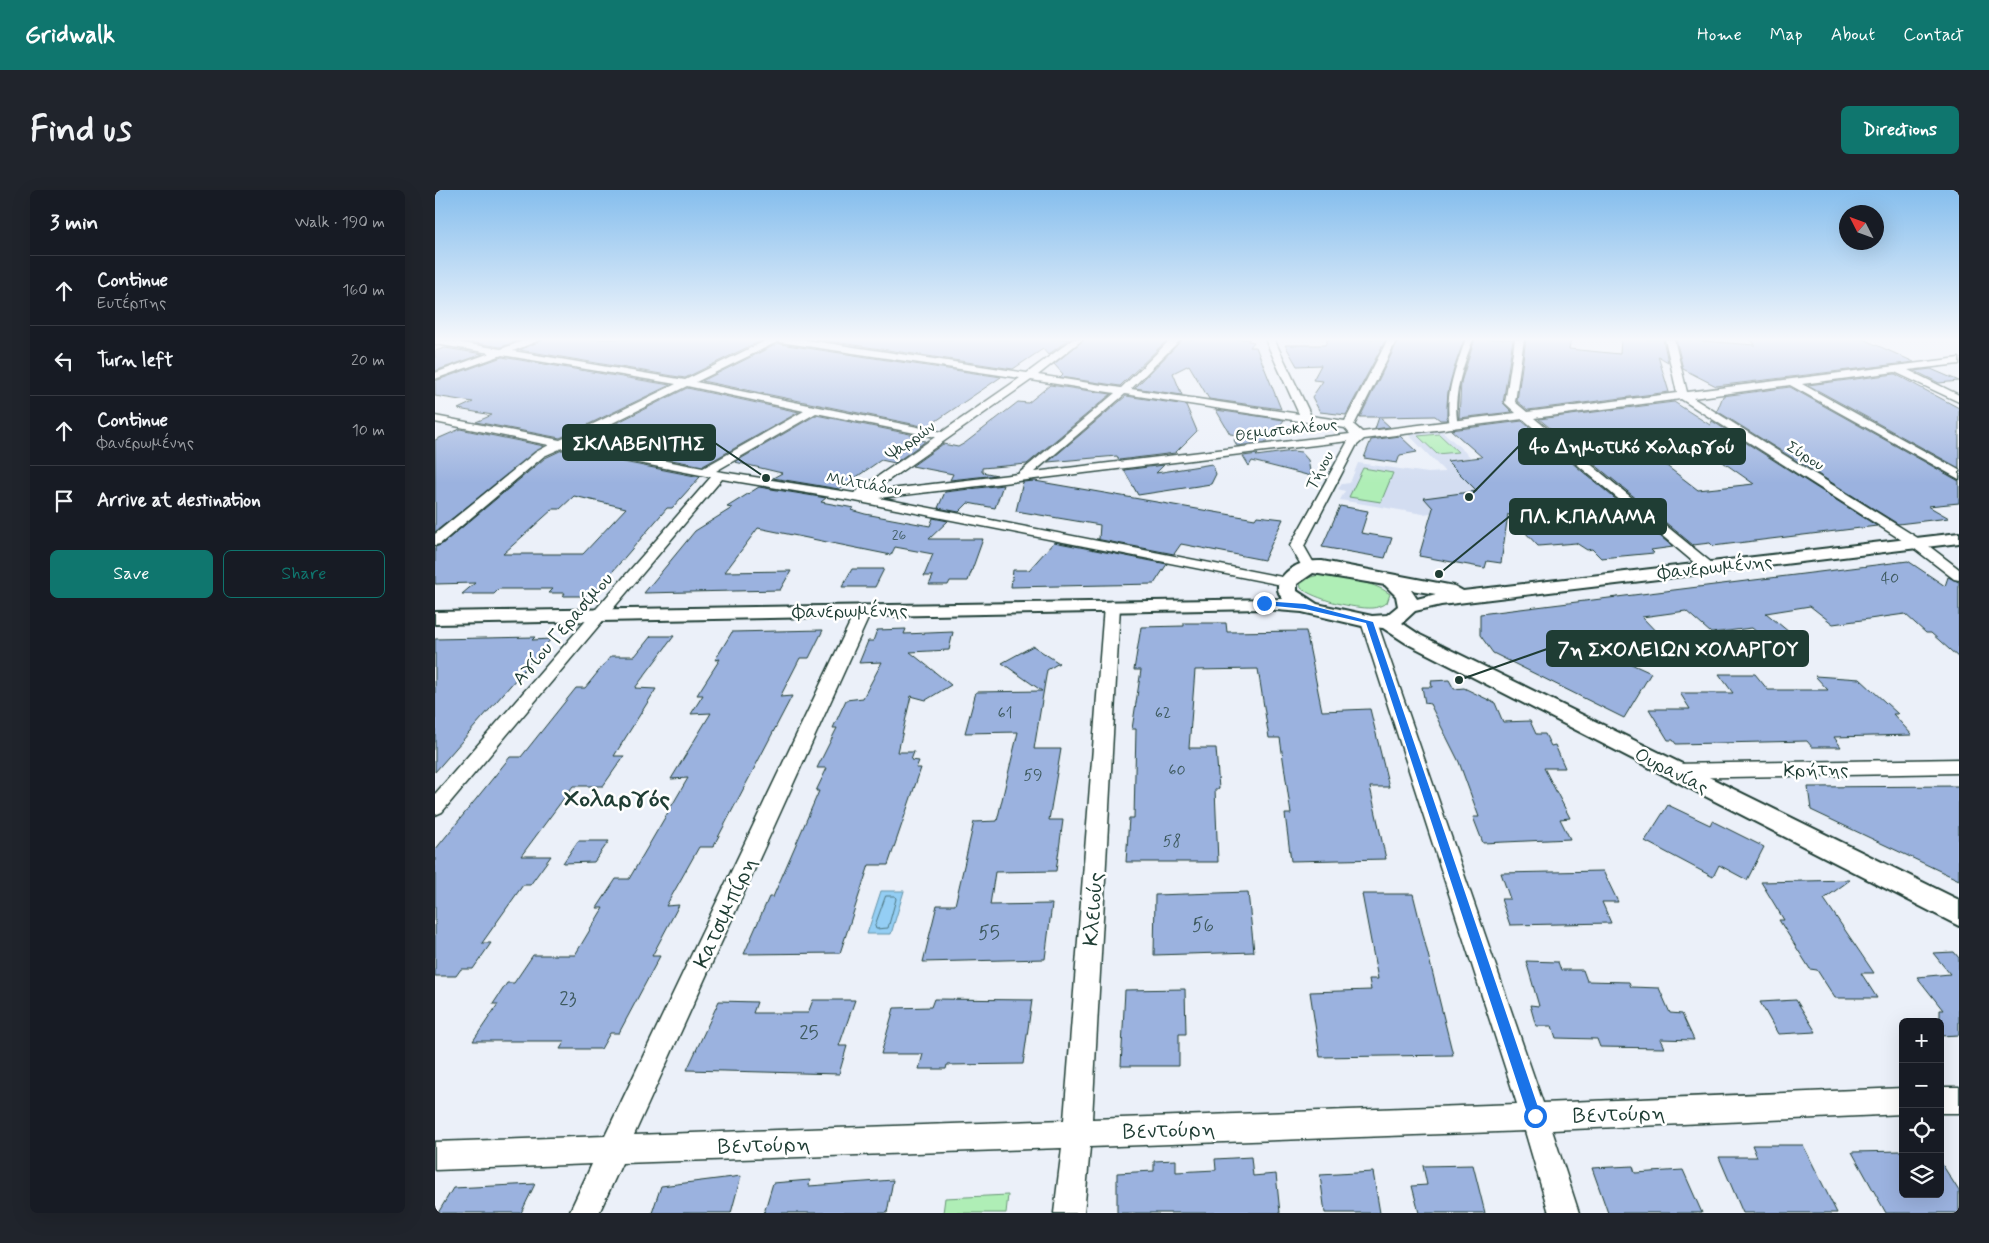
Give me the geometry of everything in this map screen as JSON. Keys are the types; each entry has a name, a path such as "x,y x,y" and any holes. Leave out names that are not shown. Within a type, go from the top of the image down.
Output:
{"street":[{"path":"435,542 540,454 678,387"},
{"path":"704,387 944,436"},
{"name":"Ψαρρών","path":"855,497 1015,387"},
{"path":"1094,387 1348,425 1360,437"},
{"path":"1023,475 1127,387"},
{"path":"1291,387 1306,418"},
{"path":"1348,425 1368,387"},
{"path":"1454,425 1450,414 1456,387"},
{"path":"1512,387 1509,403 1708,567"},
{"path":"1681,387 1683,396"},
{"name":"Θεμιστοκλέους","path":"855,497 1023,475 1360,437 1754,387"},
{"path":"1800,387 1959,475"},
{"path":"1933,387 1959,399"},
{"name":"Σύρου","path":"1683,396 1916,543 1959,576"},
{"name":"Αγίου Γερασίμου","path":"435,807 601,615 712,473 813,410"},
{"name":"Μιλτιάδου","path":"438,422 560,443 712,473 855,497 1288,587"},
{"name":"Τήνου","path":"1309,567 1297,546 1351,444 1360,437"},
{"name":"Φανερωμένης","path":"1408,607 1441,599 1471,595 1959,538"},
{"name":"Φανερωμένης","path":"1264,603 1279,600 1288,587 1309,567 1322,567 1392,582 1471,595"},
{"path":"1392,582 1403,592 1408,601 1408,607 1401,616 1378,622 1564,1213"},
{"path":"1288,587 1305,606"},
{"name":"Φανερωμένης","path":"435,618 1264,603 1305,606"},
{"name":"Κλειούς","path":"1069,1213 1077,1132 1112,606"},
{"name":"Ουρανίας","path":"1305,606 1378,622 1959,914"},
{"name":"Κατσιμπίρη","path":"583,1213 864,610"},
{"name":"Κρήτης","path":"1673,771 1959,766"},
{"path":"1944,1100 1959,1100"},
{"name":"Βεντούρη","path":"435,1156 1899,1101"}],"shaded area":[{"path":"1440,429 1519,502 1423,514 1340,500 1345,491 1338,489 1342,484 1350,483 1358,463 1428,473 1445,472 1408,434"}],"green space":[{"path":"1439,434 1458,452 1437,454 1418,436"},
{"path":"1363,468 1393,473 1381,502 1349,497"},
{"path":"1319,575 1356,581 1383,589 1390,594 1387,603 1374,608 1356,607 1315,596 1301,588 1300,583 1307,578"},
{"path":"1008,1195 1006,1213 943,1213 945,1198"}],"water":[{"path":"881,891 904,891 891,934 867,934"}],"building":[{"path":"435,387 666,387 560,438 476,422 492,415 458,409 473,402 435,396"},
{"path":"730,387 987,387 927,427"},
{"path":"1048,387 1062,387 1111,394 1027,464 982,468 982,472 997,475 950,480 953,474 912,466 943,444 958,447 965,443 1018,402 1028,403"},
{"path":"1179,387 1182,395 1135,388"},
{"path":"1202,387 1272,387 1281,409 1209,399"},
{"path":"1319,387 1361,387 1346,415 1320,412 1312,397"},
{"path":"1375,387 1450,387 1447,420 1440,420 1435,416 1360,417"},
{"path":"1461,387 1506,387 1503,403 1512,412 1459,418"},
{"path":"1519,387 1667,387 1669,392 1528,410 1517,401"},
{"path":"1790,387 1959,481 1959,503 1928,506 1949,518 1898,524 1717,411 1723,396"},
{"path":"1811,387 1919,387 1959,408 1959,468"},
{"path":"687,388 799,412 703,466 578,442"},
{"path":"1126,396 1186,405 1197,431 1175,453 1119,460 1117,456 1048,462"},
{"path":"1674,402 1710,425 1712,421 1877,526 1713,546 1710,543 1693,545 1539,419","holes":["1703,448 1754,484 1698,490 1651,454"]},
{"path":"1216,410 1284,420 1267,442 1237,446 1234,440 1238,435 1230,434"},
{"path":"816,415 915,435 910,438 926,441 895,463 881,460 839,489 773,478 782,473 735,462"},
{"path":"1379,417 1390,427 1375,429"},
{"path":"1522,421 1673,547 1651,550 1654,553 1601,558 1592,549 1587,550 1576,543 1538,546 1508,514 1501,563 1487,561 1485,568 1419,556 1433,508 1424,498 1477,491 1447,461 1482,457 1451,430"},
{"path":"460,429 544,446 435,532 435,440"},
{"path":"1400,436 1417,452 1400,455 1397,463 1364,458 1371,440"},
{"path":"562,450 700,477 672,508 667,508 595,592 589,592 586,596 563,596 565,593 549,593 553,589 499,589 494,594 462,594 475,583 435,584 435,547 441,545 545,458","holes":["574,496 626,508 583,554 503,554 553,509 560,509"]},
{"path":"1293,451 1301,452 1308,460 1311,476 1252,461 1249,466 1243,456 1258,454 1256,456"},
{"path":"1212,464 1216,474 1211,484 1138,495 1124,470 1164,465 1156,473"},
{"path":"1035,481 1255,519 1257,516 1283,519 1264,560 1181,544 1174,554 1096,539 1099,539 1100,525 1016,511 1023,482"},
{"path":"1003,485 995,508 968,503 959,512 938,508 945,492"},
{"path":"759,487 826,498 821,502 854,508 851,510 865,514 930,526 933,518 948,521 929,539 983,539 968,581 950,581 948,585 929,585 933,576 924,576 933,554 895,547 891,555 758,528 725,572 791,571 780,590 644,593 695,531 732,508 727,507"},
{"path":"1340,506 1368,511 1361,533 1392,538 1385,558 1322,547"},
{"path":"1054,542 1167,564 1154,584 1011,587 1013,570 1029,570"},
{"path":"1908,561 1945,586 1948,577 1959,582 1959,658 1931,633 1926,633 1905,614 1833,624 1810,606 1766,613 1795,637 1768,641 1752,628 1711,633 1686,611 1642,617 1664,640 1596,648 1651,673 1624,718 1493,653 1480,635 1480,614"},
{"path":"852,569 884,569 875,587 842,587"},
{"path":"1184,623 1226,623 1227,632 1306,631 1322,711 1370,709 1389,787 1370,787 1386,859 1291,861 1285,814 1291,814 1280,738 1269,738 1258,669 1195,670 1189,748 1216,748 1219,789 1215,789 1218,862 1126,862 1129,818 1134,818 1136,729 1132,729 1141,670 1134,670 1141,627 1184,626"},
{"path":"906,629 904,634 953,632 949,650 910,652 951,685 926,700 911,696 898,752 914,752 911,760 919,761 916,768 921,768 888,865 869,865 840,953 744,954 769,897 773,897 819,791 816,791 827,768 817,768 837,728 833,728 846,700 863,698 882,662 859,663 868,641 873,641 877,630"},
{"path":"823,630 809,658 800,658 780,697 792,696 713,847 699,847 666,906 679,905 652,956 660,956 619,1033 610,1033 601,1049 560,1049 565,1041 473,1041 498,1004 493,1004 507,983 514,983 533,955 575,955 603,908 597,908 616,879 629,879 688,778 671,779 711,713 691,714 703,695 697,695 720,659 715,660 732,632"},
{"path":"651,636 674,636 635,688 656,689 614,756 624,756 603,786 573,786 521,856 551,856 530,885 523,885 482,943 491,943 473,969 461,969 456,976 435,976 435,850 510,757 521,757 576,688 585,688 611,656 635,656"},
{"path":"535,637 532,640 551,639 435,772 435,639"},
{"path":"1033,646 1059,663 1047,670 1034,749 1061,749 1049,820 1063,820 1056,871 995,872 990,905 1052,904 1045,959 923,962 937,905 955,905 974,822 997,821 1018,732 965,733 976,692 1042,691 1002,663"},
{"path":"1719,674 1755,674 1768,690 1828,690 1815,676 1860,679 1898,714 1893,714 1912,735 1834,737 1841,747 1812,747 1807,741 1676,744 1673,740 1668,740 1649,709 1690,709 1680,693 1733,693"},
{"path":"1449,680 1454,689 1464,688 1495,703 1503,722 1530,721 1536,734 1545,734 1551,746 1555,745 1565,768 1544,768 1570,818 1560,819 1570,839 1483,843 1473,817 1479,817 1459,762 1430,704 1425,703 1422,687 1432,687 1431,681"},
{"path":"1959,786 1959,880 1811,810 1808,787"},
{"path":"1668,805 1710,825 1712,821 1764,847 1747,880 1719,865 1713,877 1645,841"},
{"path":"578,841 609,841 594,862 563,863"},
{"path":"1603,871 1618,902 1602,902 1611,923 1510,925 1501,899 1510,899 1501,873"},
{"path":"1850,880 1824,899 1874,973 1861,973 1877,998 1835,998 1817,970 1810,969 1779,920 1784,920 1761,882"},
{"path":"1248,892 1254,952 1154,955 1155,895"},
{"path":"1362,894 1413,894 1453,1055 1320,1057 1310,992 1371,990 1369,979 1378,979"},
{"path":"1954,952 1959,958 1959,1035 1944,1036 1944,1018 1940,1018 1940,1010 1943,1010 1917,977 1950,974 1933,953"},
{"path":"1526,961 1558,962 1561,970 1583,970 1587,981 1629,982 1631,987 1659,988 1670,1013 1682,1014 1694,1040 1660,1039 1664,1048 1600,1047 1597,1039 1556,1038 1552,1026 1536,1026 1530,1005 1539,1006"},
{"path":"1185,989 1186,1034 1179,1034 1179,1066 1121,1066 1125,990"},
{"path":"934,999 1032,1000 1023,1064 947,1065 946,1069 919,1069 923,1054 881,1054 894,1008 931,1007"},
{"path":"813,1000 855,1000 839,1046 847,1046 839,1074 687,1070 719,1001 757,1002 753,1013 808,1013"},
{"path":"1796,1000 1816,1032 1778,1034 1760,1002"},
{"path":"1752,1145 1803,1145 1837,1213 1743,1213 1719,1157 1757,1157"},
{"path":"1899,1151 1899,1198 1944,1198 1944,1167 1959,1191 1959,1213 1886,1213 1852,1152"},
{"path":"1251,1157 1253,1176 1276,1174 1280,1213 1117,1213 1117,1173 1154,1171 1154,1161 1176,1160 1176,1172 1216,1170 1215,1159"},
{"path":"1473,1165 1485,1213 1419,1213 1412,1186 1427,1185 1423,1166"},
{"path":"1633,1166 1635,1173 1683,1170 1702,1213 1608,1213 1592,1168"},
{"path":"1373,1172 1380,1213 1325,1213 1320,1175"},
{"path":"741,1176 731,1213 652,1213 661,1186"},
{"path":"810,1180 809,1186 893,1180 887,1213 764,1213 773,1183"},
{"path":"535,1184 521,1213 438,1213 453,1188"}],"place":[{"name":"ΣΚΛΑΒΕΝΙΤΗΣ","path":"766,478"},
{"name":"4ο Δημοτικό Χολαργού","path":"1469,497"},
{"name":"ΠΛ. Κ.ΠΑΛΑΜΑ","path":"1439,574"},
{"name":"7η ΣΧΟΛΕΙΩΝ ΧΟΛΑΡΓΟΥ","path":"1459,680"}],"district":[{"name":"Χολαργός","path":"617,798"}],"route":[{"path":"1264,603 1305,606 1369,622 1535,1116"}]}
